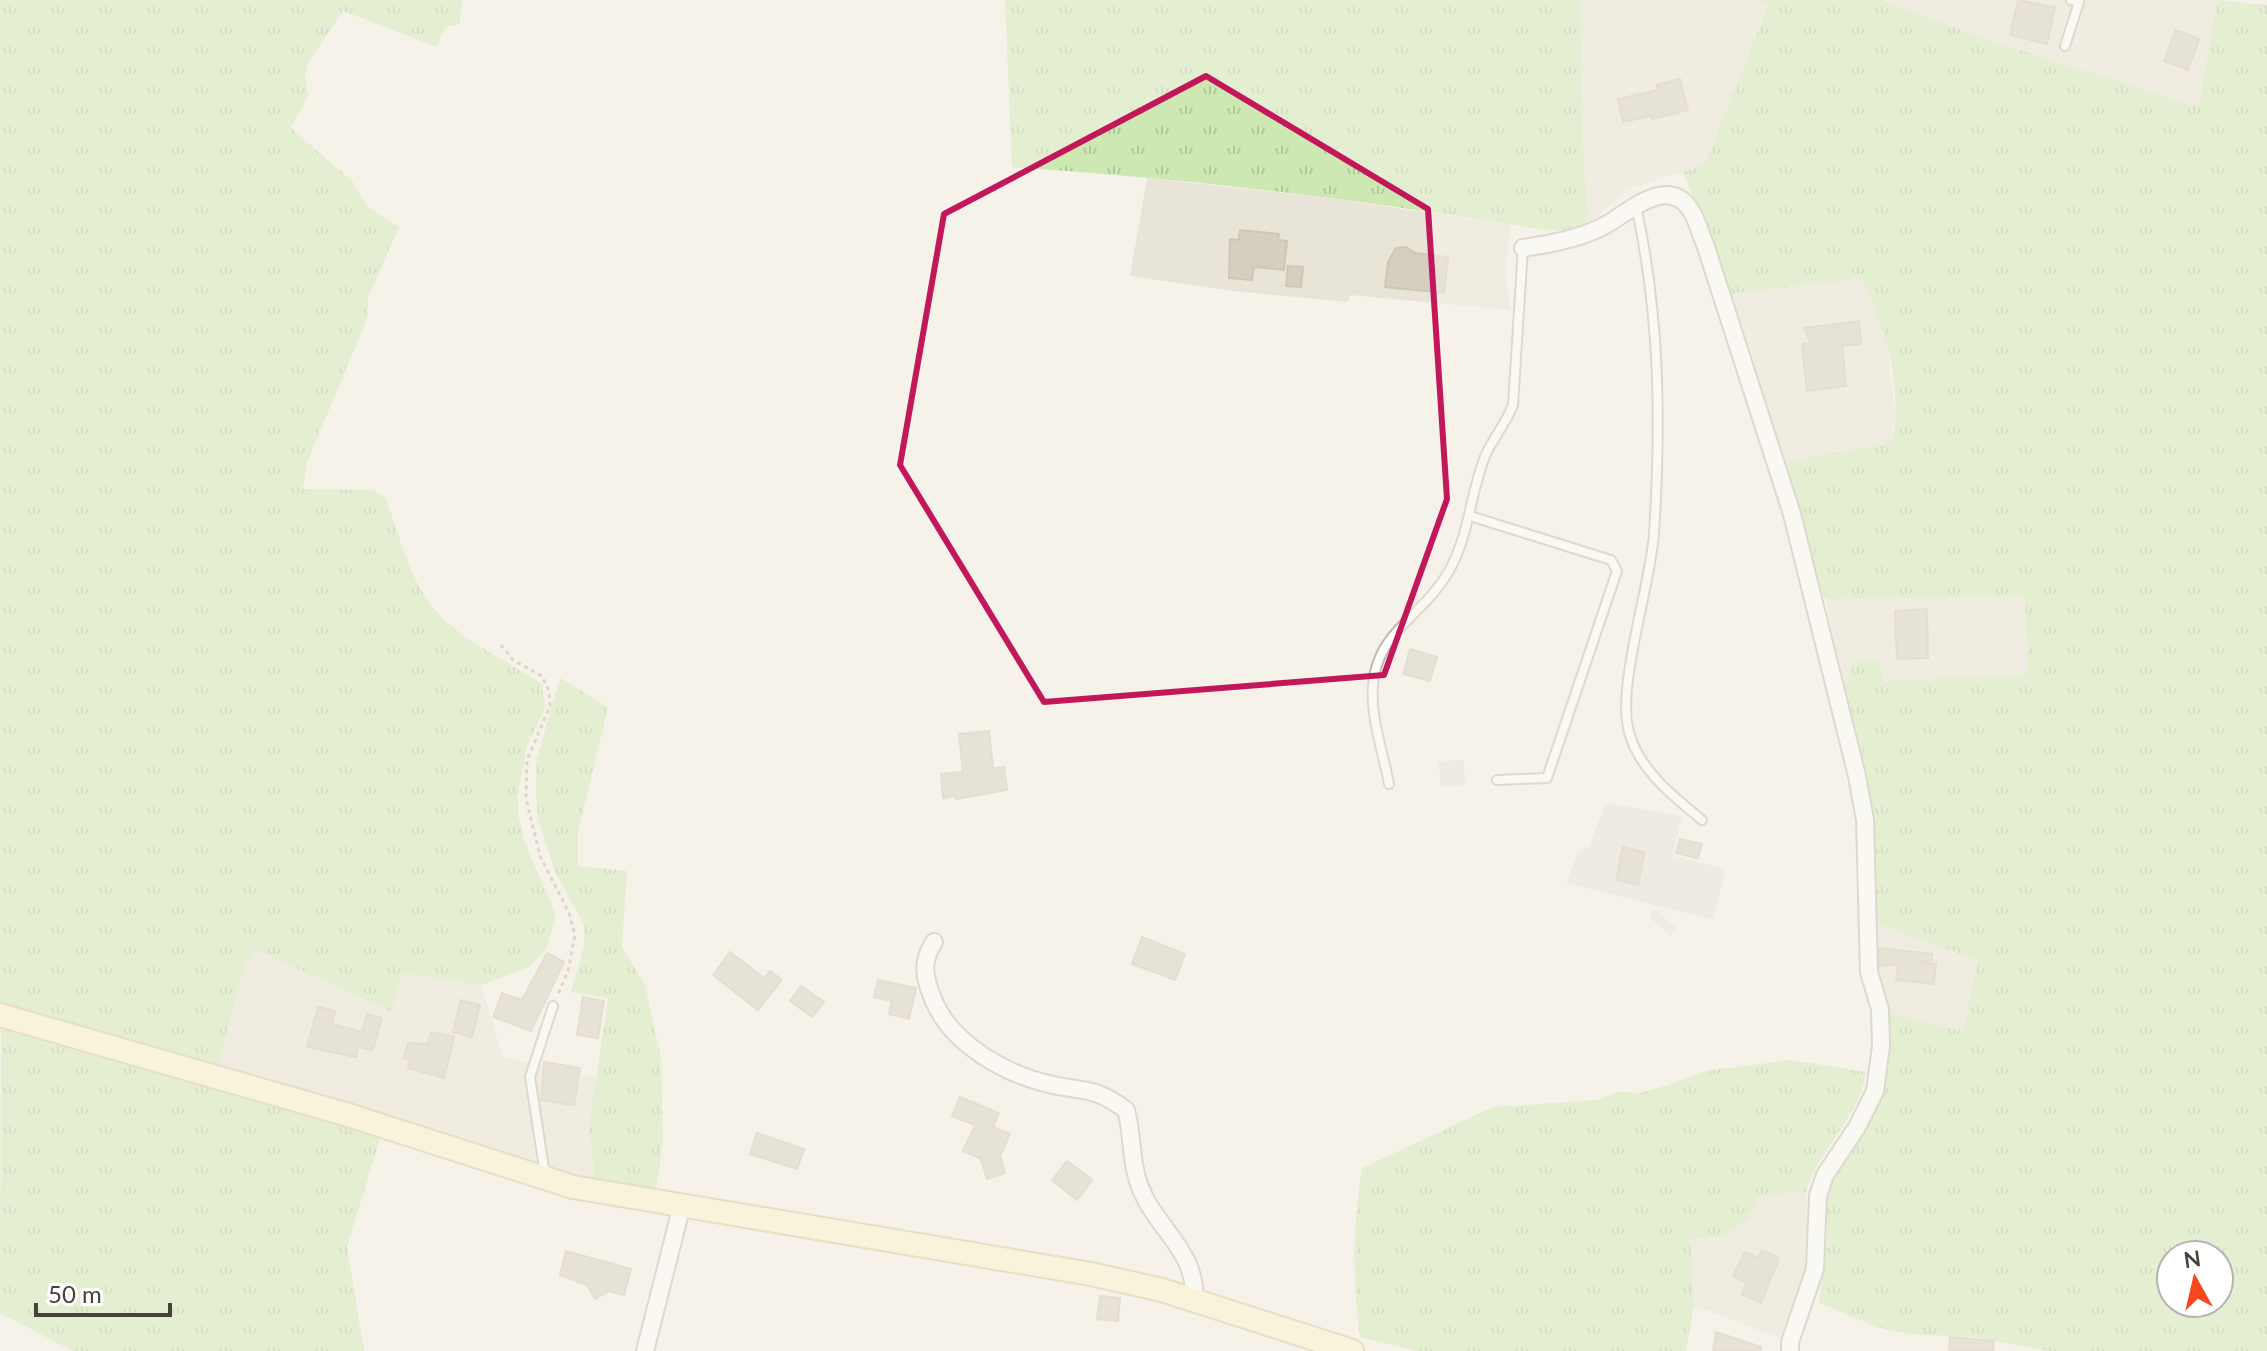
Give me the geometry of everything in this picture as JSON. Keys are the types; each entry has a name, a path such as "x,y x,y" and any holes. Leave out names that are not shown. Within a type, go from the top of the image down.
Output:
{"street":[{"path":"1523,248 1577,237 1603,227 1647,198 1669,196 1689,207 1705,244 1792,514 1865,820 1869,972 1880,1009 1881,1046 1875,1091 1857,1127 1825,1175 1818,1196 1815,1269 1790,1342 1790,1351"},
{"path":"934,942 926,955 925,978 947,1027 977,1051 1015,1073 1051,1084 1103,1092 1126,1110 1139,1185 1188,1261 1196,1279 1194,1301"},
{"path":"0,1015 345,1114 546,1178 613,1195 1091,1274 1194,1301 1352,1351"},
{"path":"645,1351 682,1205"}],"lane":[{"path":"2065,46 2077,1"},
{"path":"1636,206 1649,264 1658,341 1654,536 1626,714 1636,749 1662,786 1702,820"},
{"path":"1389,784 1373,725 1372,704 1381,659 1390,639 1429,602 1450,569 1470,516 1486,454 1513,405 1523,248"},
{"path":"1470,516 1611,560 1617,571 1547,778 1497,780"},
{"path":"546,1178 530,1077 553,1006"}],"path":[{"path":"501,645 513,660 542,676 549,691 550,706 527,760 526,798 540,856 569,913 575,935 568,971 553,1006"}],"highlighted area":[{"path":"1206,76 1428,209 1447,499 1384,675 1044,702 900,465 944,214"}],"shaded area":[{"path":"1581,0 1757,0 1768,4 1705,164 1626,190 1588,225 1582,125"},
{"path":"1881,0 2217,0 2200,108 1985,39"},
{"path":"1147,178 1321,197 1511,225 1505,271 1510,310 1350,295 1348,302 1233,291 1130,276"},
{"path":"1861,279 1876,307 1887,344 1895,415 1891,444 1785,462 1730,294"},
{"path":"2025,597 2029,674 1881,681 1843,694 1826,599"},
{"path":"1464,760 1465,786 1440,787 1439,761"},
{"path":"1606,803 1682,816 1673,856 1726,869 1713,920 1566,883 1579,851 1589,846"},
{"path":"1655,909 1677,929 1671,936 1649,917"},
{"path":"1869,921 1978,959 1963,1031 1883,1012"},
{"path":"255,949 390,1012 401,973 481,985 503,1057 597,1078 589,1127 595,1183 217,1068 245,964"},
{"path":"1806,1192 1808,1260 1780,1338 1694,1305 1690,1239 1714,1239 1748,1219 1758,1196"}],"green space":[{"path":"0,0 462,0 460,24 445,27 437,47 343,11 308,63 305,75 308,96 291,128 353,182 368,207 399,227 368,298 368,317 307,462 303,489 373,490 385,497 411,570 435,610 470,640 542,684 545,708 527,746 518,793 518,815 525,843 556,915 547,948 529,967 481,985 401,973 391,1012 255,949 245,964 217,1068 0,1004"},
{"path":"1005,0 1581,0 1582,125 1588,225 1569,231 1537,229 1274,191 1012,167"},
{"path":"1757,0 1881,0 1985,39 2199,107 2217,0 2267,5 2267,1351 2049,1351 1972,1337 1909,1334 1877,1327 1819,1303 1827,1243 1825,1194 1831,1176 1878,1100 1886,1069 1888,1028 1883,1012 1963,1031 1978,960 1869,921 1874,844 1871,802 1843,694 1853,661 1880,659 1882,681 2028,674 2025,597 1826,599 1818,590 1785,462 1891,443 1896,403 1885,337 1861,279 1730,294 1683,172 1705,164 1768,5"},
{"path":"560,678 608,707 578,833 578,866 627,871 622,947 645,985 661,1058 663,1141 656,1191 595,1183 589,1127 608,998 571,992 584,945 584,925 555,872 538,819 536,792 536,762"},
{"path":"1,1030 13,1030 381,1135 347,1247 364,1351 73,1351 0,1313"},
{"path":"1791,1060 1866,1072 1862,1089 1820,1161 1806,1192 1758,1196 1748,1219 1723,1237 1690,1239 1694,1305 1686,1351 1417,1351 1360,1337 1355,1252 1362,1168 1493,1107 1597,1100 1620,1091 1637,1094 1705,1071"}],"building":[{"path":"2018,0 2055,7 2047,44 2010,35"},
{"path":"2176,30 2199,39 2188,70 2164,61"},
{"path":"1680,79 1688,110 1623,122 1618,99 1658,90 1656,85"},
{"path":"1240,230 1279,234 1278,240 1287,241 1284,270 1254,267 1252,280 1229,278 1230,239 1239,240"},
{"path":"1406,247 1415,253 1448,257 1444,293 1385,287 1388,262 1396,248"},
{"path":"1288,266 1303,267 1301,287 1286,286"},
{"path":"1859,321 1861,344 1842,346 1846,386 1807,391 1802,344 1811,343 1804,328"},
{"path":"1927,609 1928,658 1897,659 1895,611"},
{"path":"1410,649 1437,657 1430,681 1403,674"},
{"path":"989,731 993,768 1004,767 1007,790 956,799 955,796 943,798 941,774 963,772 959,734"},
{"path":"1680,839 1702,844 1698,858 1676,853"},
{"path":"1623,847 1645,852 1638,885 1616,880"},
{"path":"1142,937 1185,954 1175,980 1132,964"},
{"path":"1879,948 1932,954 1932,960 1918,962 1936,964 1934,984 1896,980 1898,964 1880,966"},
{"path":"730,952 764,978 770,971 782,980 758,1010 713,975"},
{"path":"547,953 564,962 531,1031 493,1017 502,993 522,1000"},
{"path":"878,980 916,988 909,1019 889,1014 892,1001 874,997"},
{"path":"801,986 824,1002 812,1017 790,1001"},
{"path":"583,997 604,1001 598,1038 577,1035"},
{"path":"461,1000 480,1005 472,1037 453,1032"},
{"path":"318,1007 335,1011 332,1024 362,1032 367,1014 382,1018 373,1050 358,1047 356,1057 307,1047"},
{"path":"431,1032 454,1037 444,1078 408,1068 410,1059 404,1058 408,1043 428,1044"},
{"path":"544,1062 580,1068 574,1105 541,1100"},
{"path":"960,1097 999,1113 993,1127 1010,1134 1000,1156 1005,1173 987,1179 981,1159 963,1151 975,1125 952,1116"},
{"path":"757,1133 804,1149 797,1169 750,1154"},
{"path":"1067,1161 1092,1180 1077,1200 1052,1180"},
{"path":"1762,1250 1779,1258 1761,1303 1742,1294 1747,1283 1733,1276 1745,1252 1758,1258"},
{"path":"566,1251 631,1269 624,1295 609,1291 595,1299 587,1285 560,1275"},
{"path":"1100,1296 1120,1298 1118,1321 1097,1319"},
{"path":"1716,1332 1761,1347 1760,1351 1713,1351"},
{"path":"1950,1337 1994,1341 1993,1351 1949,1351"}]}
